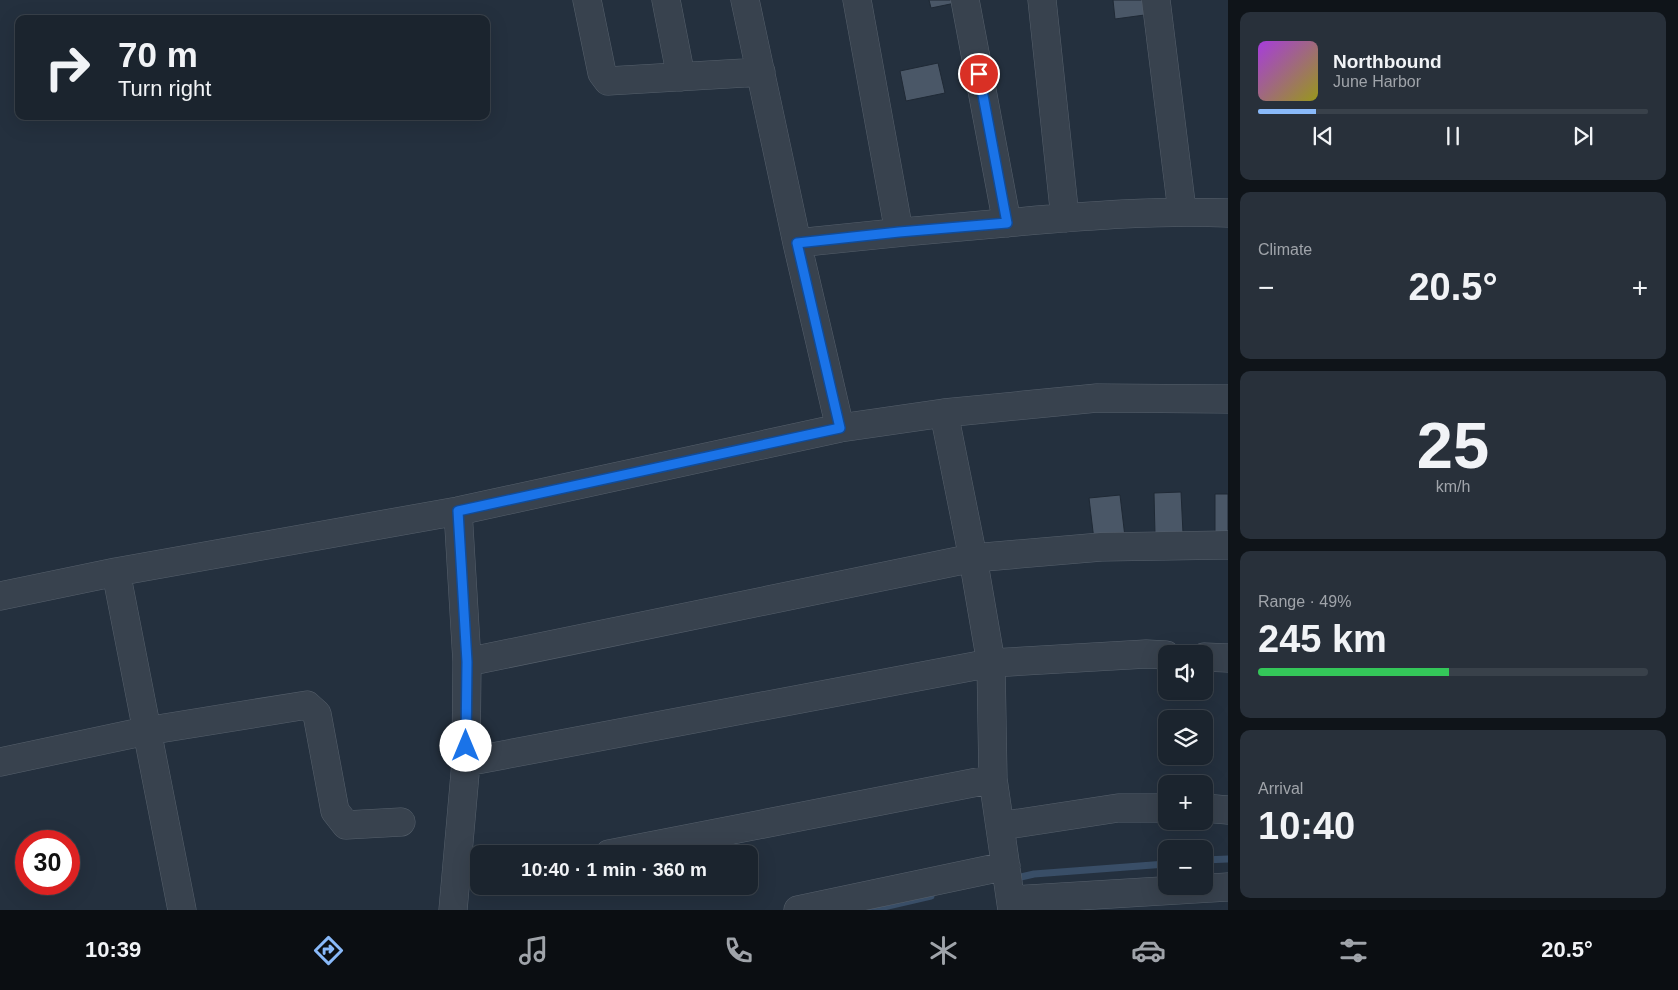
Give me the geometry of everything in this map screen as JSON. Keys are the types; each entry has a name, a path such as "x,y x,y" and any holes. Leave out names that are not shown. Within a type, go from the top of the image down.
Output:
{"street":[{"path":"587,0 602,73 608,81 761,72"},
{"path":"666,0 681,77"},
{"path":"746,0 797,243 840,428"},
{"path":"857,0 899,232"},
{"path":"965,0 1007,223"},
{"path":"1042,0 1065,218"},
{"path":"1156,0 1182,211"},
{"path":"797,243 1065,218 1182,211 1228,213"},
{"path":"0,596 116,572 458,511 840,428 944,413 1097,398 1228,399"},
{"path":"944,413 973,558 991,663 992,779 1012,905 1144,901 1228,887"},
{"path":"452,910 468,881 467,662 458,511"},
{"path":"467,662 973,558 1101,547 1228,545"},
{"path":"116,572 182,910"},
{"path":"466,762 991,663 1158,655"},
{"path":"1213,657 1228,658"},
{"path":"0,762 146,731 307,705 317,714 335,811 338,818 346,825 401,822"},
{"path":"655,845 992,779"},
{"path":"1000,826 1118,808 1158,808"},
{"path":"1213,809 1228,810"},
{"path":"798,910 1006,866"}],"building":[{"path":"929,0 964,0 965,1 931,8"},
{"path":"1113,0 1150,0 1152,14 1115,19"},
{"path":"938,63 945,93 906,101 900,71"},
{"path":"1181,492 1183,533 1155,534 1154,493"},
{"path":"1215,494 1228,494 1228,535 1215,535"},
{"path":"1120,495 1125,537 1094,540 1089,498"}],"waterway":[{"path":"1213,860 1228,859"},
{"path":"1012,879 1034,874 1158,865"},
{"path":"871,910 931,896"}],"route":[{"path":"466,746 467,662 458,511 840,428 797,243 1007,223 979,74"}]}
